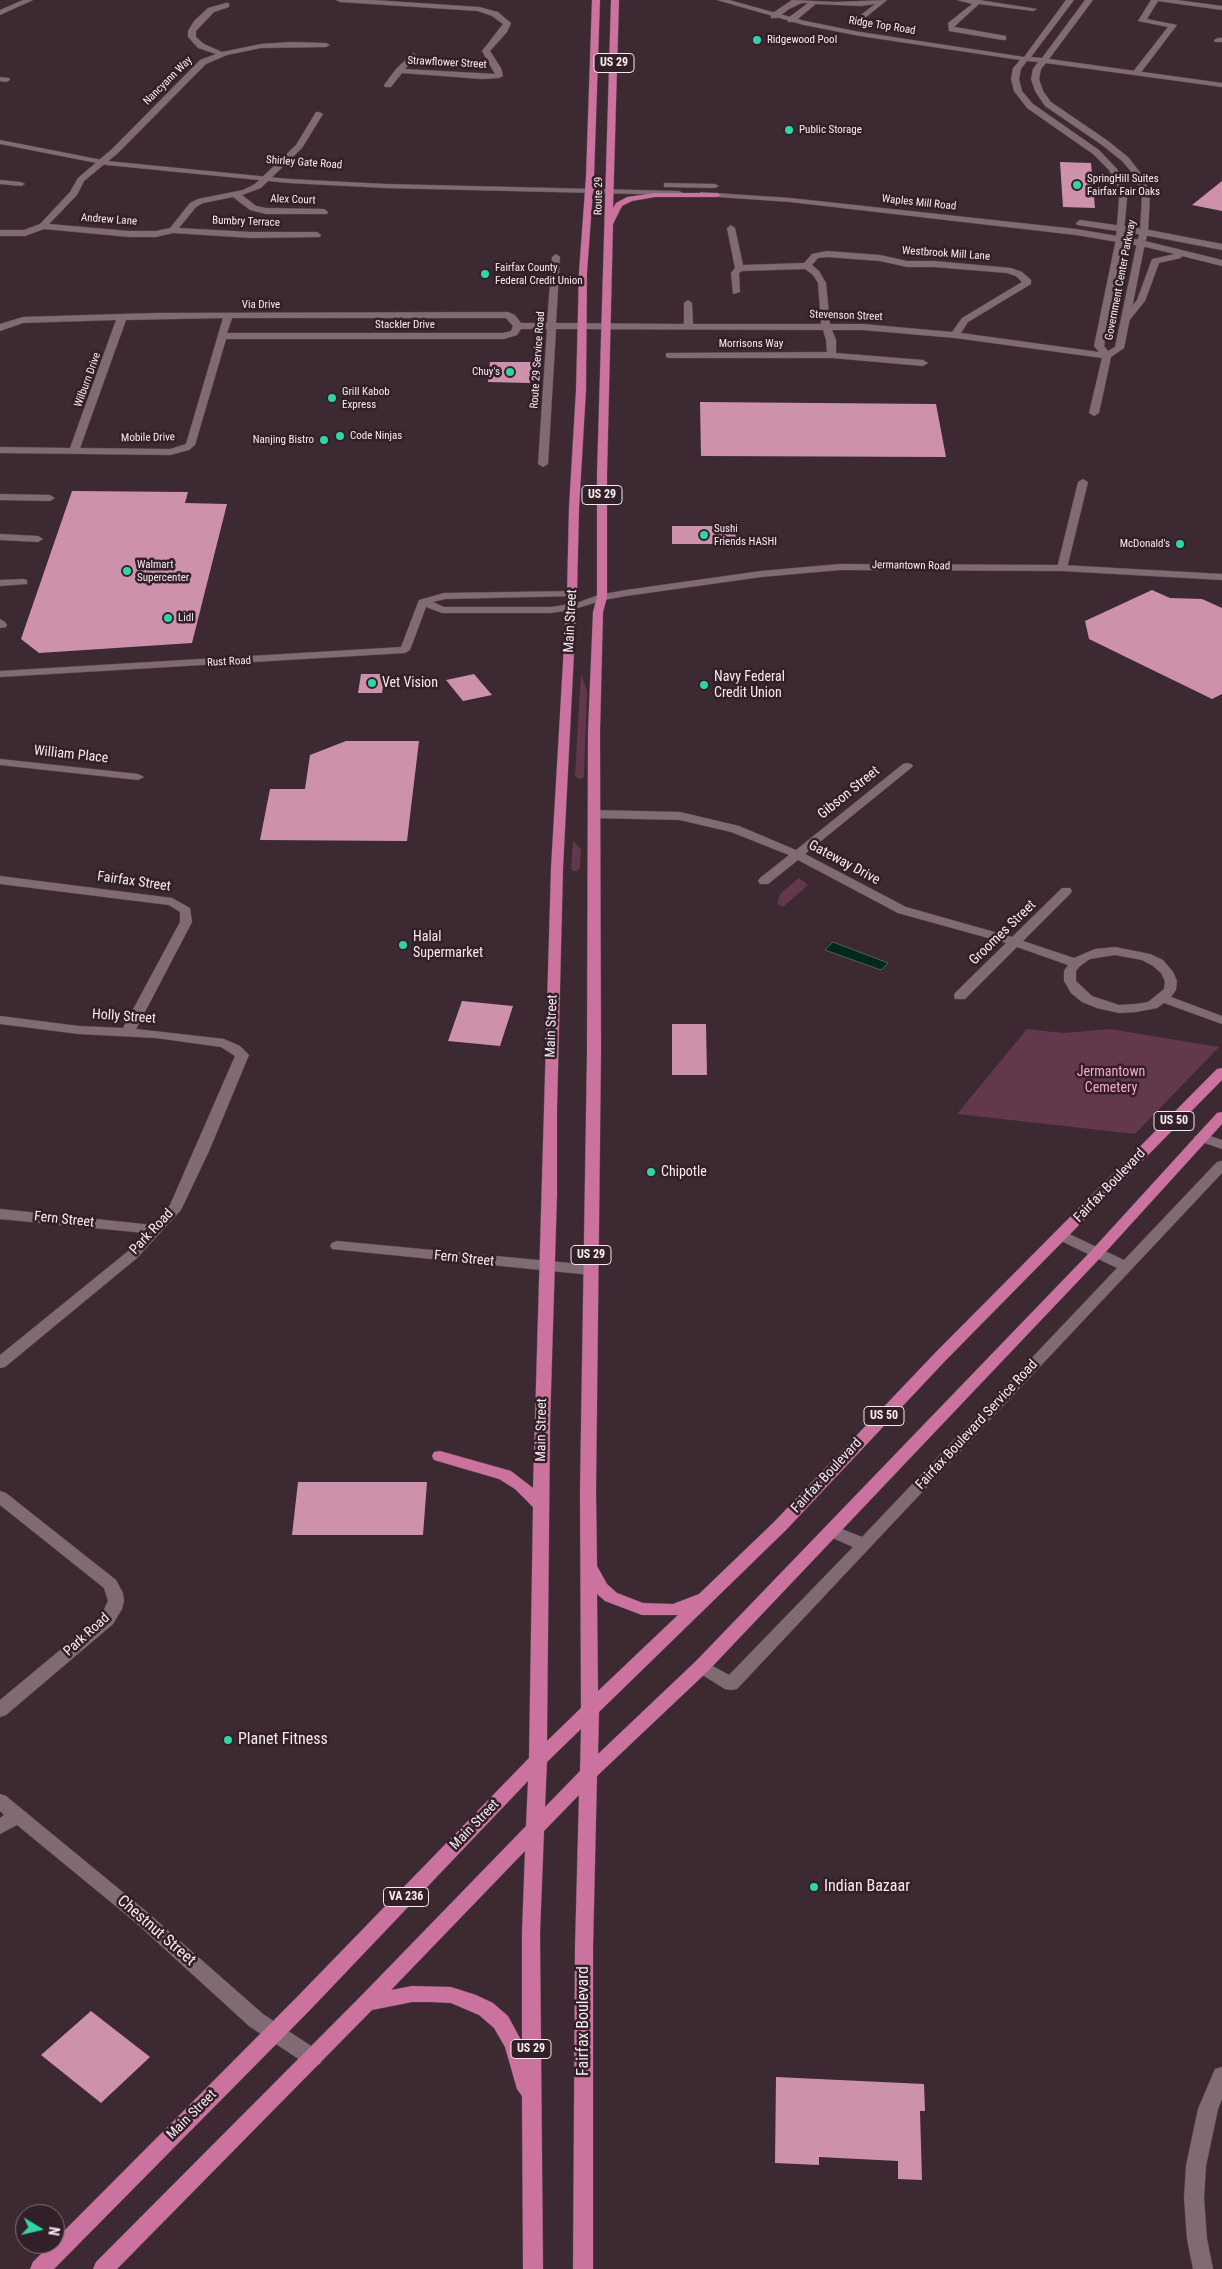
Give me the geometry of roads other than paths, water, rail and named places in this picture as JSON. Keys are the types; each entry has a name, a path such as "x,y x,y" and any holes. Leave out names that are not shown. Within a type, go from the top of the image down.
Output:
{"main road":[{"name":"Route 29","path":"581,390 583,272 589,187 596,0"},
{"name":"Route 29","path":"605,392 615,0"},
{"path":"609,230 616,209 619,205 630,199 655,195 717,195"},
{"name":"Main Street","path":"40,2269 274,2032 538,1760 541,1505 557,849 572,594 574,508 581,390"},
{"name":"Main Street","path":"589,1773 594,732 598,612 602,597 605,392"},
{"name":"Fairfax Boulevard","path":"538,1760 590,1712 780,1526 941,1356 1062,1236 1222,1072"},
{"name":"US 50","path":"589,1773 702,1666 1098,1253 1222,1116"},
{"path":"440,1456 505,1475 521,1485 541,1505"},
{"path":"589,1567 601,1588 611,1597 642,1609 674,1610 708,1596"},
{"name":"US 29","path":"533,2269 531,1933 538,1760"},
{"path":"103,2269 367,2003 589,1773"},
{"name":"Fairfax Boulevard","path":"584,2269 584,1948 589,1773"},
{"path":"367,2003 412,1994 451,1995 486,2009 501,2022 514,2045 531,2104"}],"street":[{"path":"0,13 29,0"},
{"name":"Strawflower Street","path":"340,0 437,3 479,9 495,14 508,22 504,30 486,51 497,68 498,76 482,78 400,71"},
{"name":"Ridge Top Road","path":"721,0 774,16 794,17 860,34 1028,56 1044,60 1222,85"},
{"name":"Ridge Top Road","path":"748,0 782,10 794,17"},
{"path":"774,16 798,0 813,3 861,4 883,0"},
{"path":"860,20 883,0"},
{"path":"961,0 1033,9"},
{"name":"Government Center Parkway","path":"1070,0 1017,68 1015,79 1018,90 1030,106 1096,152 1113,168 1121,185 1120,239 1098,346 1107,356"},
{"name":"Government Center Parkway","path":"1089,0 1037,69 1035,80 1038,91 1048,104 1119,154 1139,176 1146,195 1144,232 1119,348 1107,356 1094,413"},
{"path":"1136,73 1173,25 1142,21 1154,0"},
{"path":"1161,0 1222,8"},
{"path":"978,2 951,25 952,29 1003,38"},
{"path":"794,17 813,3"},
{"path":"222,54 201,46 192,37 192,31 197,23 211,10 226,5"},
{"name":"Nancyann Way","path":"102,162 198,65 222,54 268,45 326,45"},
{"path":"388,85 414,55"},
{"path":"173,230 193,205 201,201 252,190 266,179 299,146 319,114"},
{"name":"Shirley Gate Road","path":"9,134 65,148 110,155 274,172 610,188"},
{"name":"Shirley Gate Road","path":"0,142 102,162 266,179 357,185 589,187"},
{"name":"Andrew Lane","path":"0,232 25,233 43,226 74,193 81,180 102,162"},
{"path":"0,182 21,184"},
{"name":"Waples Mill Road","path":"610,188 790,200 1052,229 1141,243 1222,263"},
{"name":"Waples Mill Road","path":"610,188 767,190 1041,218"},
{"name":"Alex Court","path":"236,194 253,208 266,211 324,212"},
{"path":"1065,221 1121,228 1222,248"},
{"name":"Andrew Lane","path":"43,226 129,234 156,234 173,230"},
{"path":"731,228 739,268"},
{"name":"Bumbry Terrace","path":"173,230 251,236 318,235"},
{"name":"Westbrook Mill Lane","path":"807,266 815,256 836,255 880,258 907,264 934,264 1008,270 1019,274 1028,282 965,320 955,335"},
{"path":"1125,320 1141,301 1155,261 1171,256 1196,256"},
{"name":"Route 29 Service Road","path":"544,464 556,257"},
{"path":"736,292 735,273 739,268 807,266 816,273 822,283 826,326 831,340 832,355"},
{"path":"688,303 689,325"},
{"name":"Via Drive","path":"0,328 9,323 23,320 228,316 508,315 512,317 518,326"},
{"name":"Mobile Drive","path":"0,450 170,452 186,448 190,445 228,316"},
{"name":"Wilburn Drive","path":"74,451 122,317"},
{"name":"Stevenson Street","path":"582,325 826,326 893,329 955,335 1107,356"},
{"name":"Stackler Drive","path":"222,336 504,336 514,333 518,326 582,325"},
{"name":"Morrisons Way","path":"664,364 670,350 832,355 923,363"},
{"path":"1062,568 1083,482"},
{"path":"0,496 50,498"},
{"path":"0,537 38,539"},
{"name":"Jermantown Road","path":"571,607 602,597 761,574 831,567 888,565 1062,568 1222,577"},
{"path":"0,583 23,582"},
{"path":"423,602 444,596 572,594"},
{"name":"Jermantown Road","path":"572,594 602,597"},
{"path":"423,602 442,610 551,610 571,607"},
{"name":"Rust Road","path":"0,674 405,650 423,602"},
{"name":"William Place","path":"0,762 138,777"},
{"name":"Gibson Street","path":"764,881 907,766"},
{"name":"Gateway Drive","path":"595,814 680,816 736,829 796,854 902,910 1015,942 1074,962"},
{"name":"Fairfax Street","path":"0,880 172,902 186,911 188,917 186,922 128,1032"},
{"name":"Groomes Street","path":"960,996 1066,891"},
{"path":"1115,950 1146,957 1158,963 1167,972 1171,981 1170,990 1163,998 1152,1005 1136,1008 1119,1008 1094,1002 1076,990 1070,981 1070,971 1074,962 1099,952 1115,950"},
{"path":"1163,998 1222,1020"},
{"name":"Holly Street","path":"0,1020 79,1030 128,1032 224,1044 240,1052 242,1055"},
{"name":"Park Road","path":"0,1363 132,1255 157,1230 180,1199 242,1055"},
{"path":"1201,1137 1222,1146"},
{"name":"Fairfax Boulevard Service Road","path":"702,1666 731,1684 1222,1165"},
{"name":"Fern Street","path":"0,1214 157,1230"},
{"path":"1062,1236 1126,1267"},
{"name":"Fern Street","path":"337,1246 548,1268 591,1270"},
{"name":"Park Road","path":"0,1497 110,1584 116,1601 114,1610 107,1620 0,1710"},
{"path":"832,1531 864,1545"},
{"name":"Chestnut Street","path":"0,1802 141,1917 256,2020 312,2058"},
{"path":"0,1827 16,1816"},
{"path":"1202,2269 1197,2239 1194,2198 1196,2166 1208,2109 1222,2075"}],"place":[{"name":"Ridgewood Pool","path":"757,40"},
{"name":"Public Storage","path":"789,130"},
{"name":"SpringHill Suites Fairfax Fair Oaks","path":"1077,185"},
{"name":"Fairfax County Federal Credit Union","path":"485,274"},
{"name":"Chuy's","path":"510,372"},
{"name":"Grill Kabob Express","path":"332,398"},
{"name":"Code Ninjas","path":"340,436"},
{"name":"Nanjing Bistro","path":"324,440"},
{"name":"Sushi Friends HASHI","path":"704,535"},
{"name":"McDonald's","path":"1180,544"},
{"name":"Walmart Supercenter","path":"127,571"},
{"name":"Lidl","path":"168,618"},
{"name":"Vet Vision","path":"372,683"},
{"name":"Navy Federal Credit Union","path":"704,685"},
{"name":"Halal Supermarket","path":"403,945"},
{"name":"Chipotle","path":"651,1172"},
{"name":"Planet Fitness","path":"228,1740"},
{"name":"Indian Bazaar","path":"814,1887"}],"park label":[{"name":"Jermantown Cemetery","path":"1111,1080"}]}
